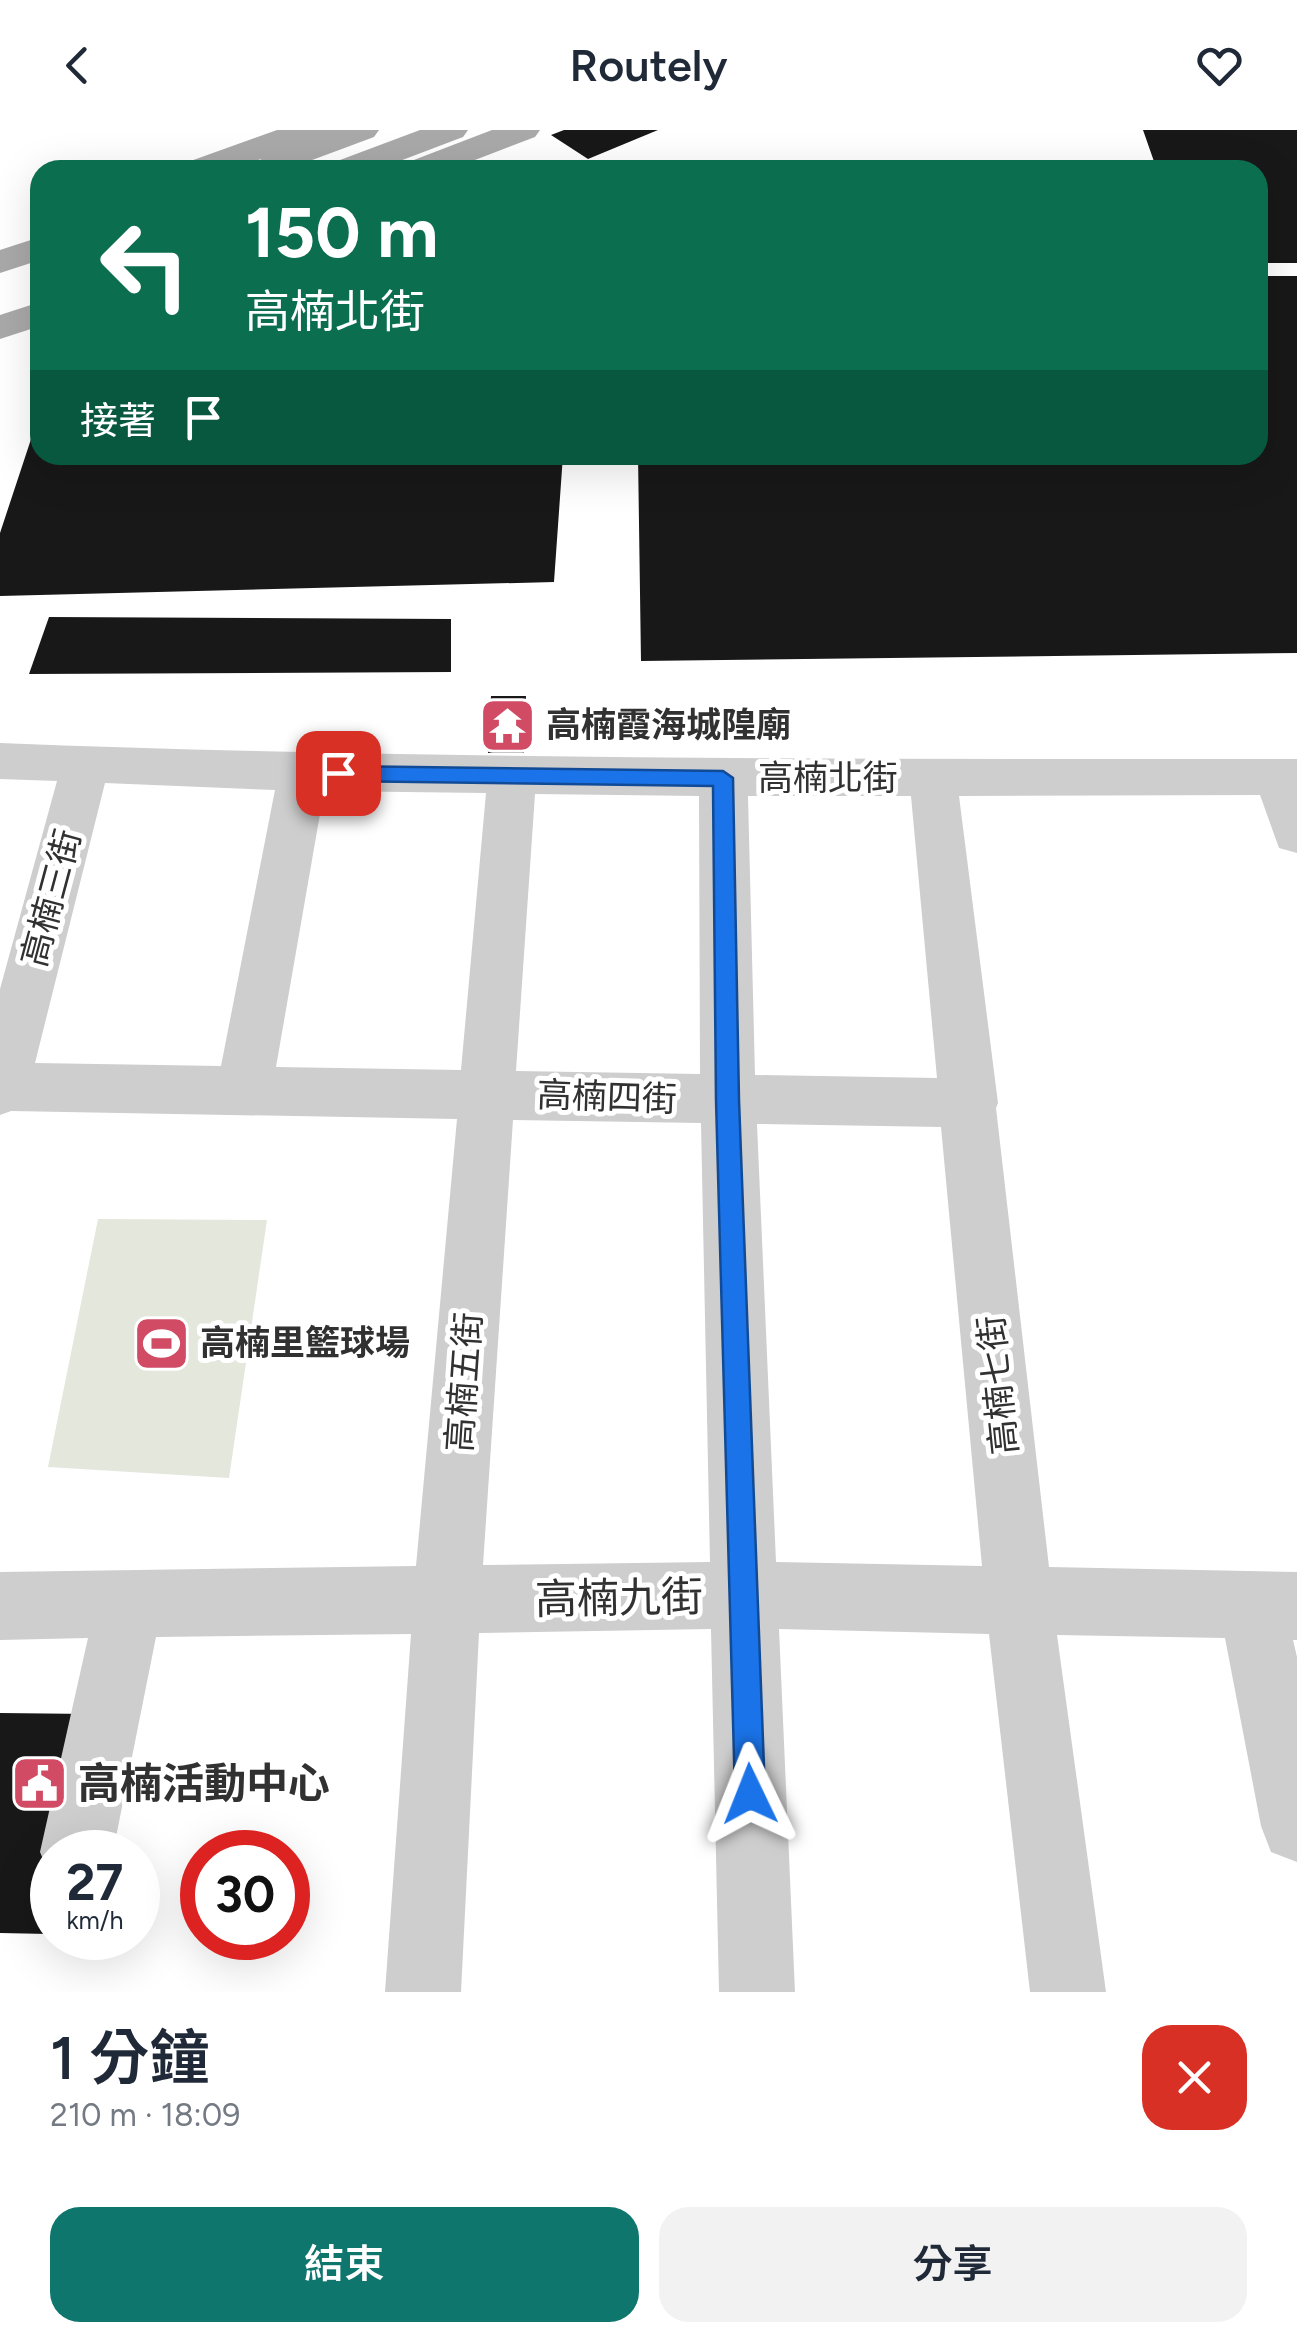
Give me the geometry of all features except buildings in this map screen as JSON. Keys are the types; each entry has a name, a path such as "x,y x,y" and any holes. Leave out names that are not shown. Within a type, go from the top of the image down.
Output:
{"main road":[{"path":"225,160 308,130"},
{"path":"280,160 362,130"},
{"path":"371,160 451,130"},
{"path":"444,160 518,131"},
{"path":"0,240 30,230"},
{"path":"0,262 30,252"},
{"path":"0,300 30,288"},
{"path":"0,328 30,317"}],"street":[{"name":"高楠北街","path":"0,761 303,773 723,778 1288,777"},
{"name":"高楠三街","path":"0,1089 86,762"},
{"path":"245,1088 303,773"},
{"name":"高楠五街","path":"423,1992 485,1093 512,773"},
{"name":"高楠七街","path":"933,777 1020,1603 1068,1992"},
{"path":"1288,777 1297,834"},
{"path":"723,778 742,1595 758,1992"},
{"name":"高楠四街","path":"0,1089 245,1088 970,1102"},
{"name":"高楠九街","path":"0,1606 742,1595 1275,1606"},
{"path":"82,1830 129,1604"},
{"path":"1275,1606 1297,1826"}],"shaded area":[{"name":"高楠里籃球場","path":"98,1219 267,1220 229,1478 48,1467"}],"place":[{"name":"高楠霞海城隍廟","path":"507,725"},
{"name":"高楠里籃球場","path":"161,1343"},
{"name":"高楠活動中心","path":"39,1783"}],"route":[{"path":"338,773 723,778 728,1100 750,1794"}]}
